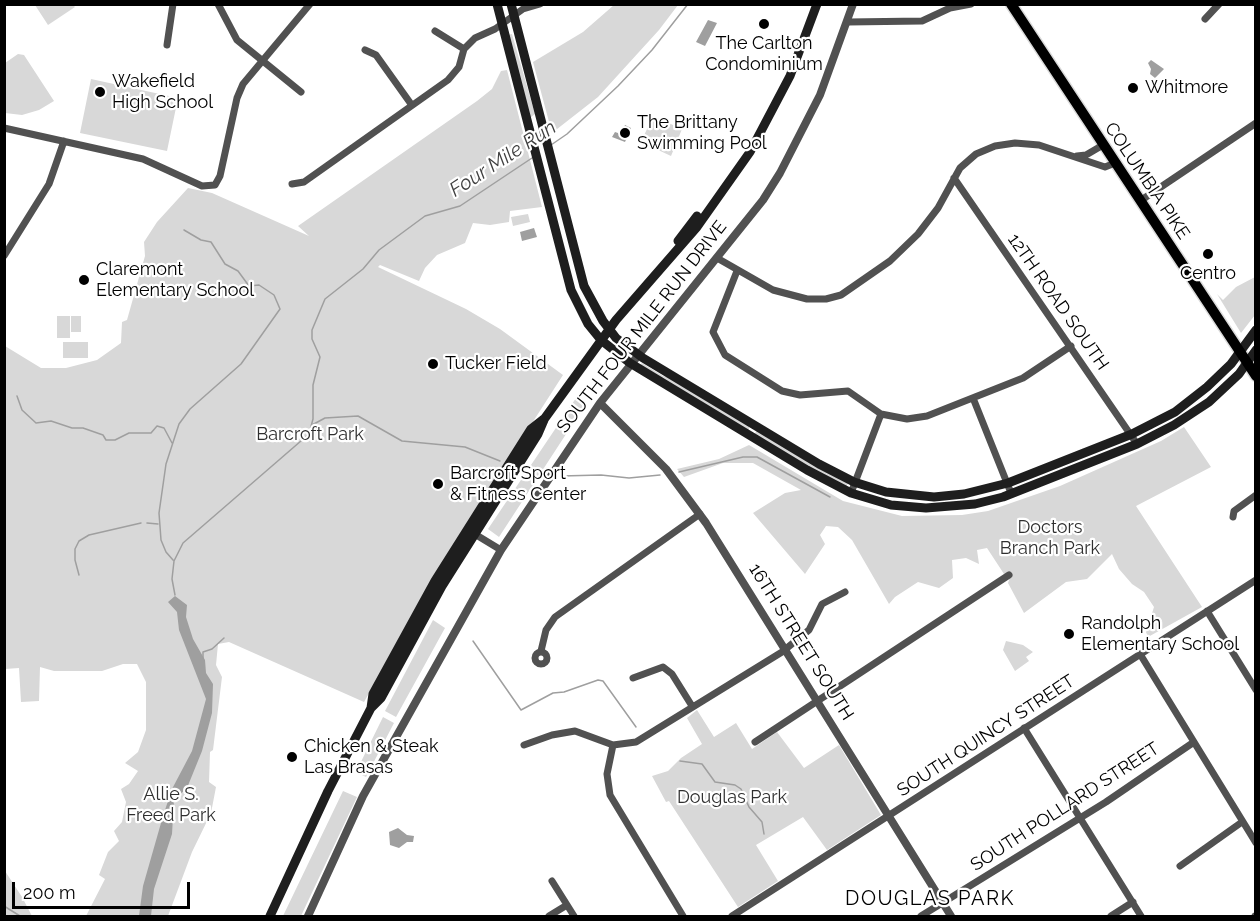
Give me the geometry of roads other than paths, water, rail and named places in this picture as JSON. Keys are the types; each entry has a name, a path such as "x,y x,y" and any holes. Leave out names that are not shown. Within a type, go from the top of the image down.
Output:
{"main road":[{"path":"497,4 571,290 582,313 601,340 630,363 828,483 851,493 891,505 926,508 975,504 1011,493 1137,444 1174,425 1209,402 1256,350"},
{"path":"511,4 587,296 609,330 638,354 854,482 886,492 934,496 964,494 1008,483 1132,434 1187,403 1231,364 1256,330"},
{"name":"SOUTH FOUR MILE RUN DRIVE","path":"270,916 371,708 373,694 531,429 545,418 745,150 783,78 812,4"},
{"name":"SOUTH FOUR MILE RUN DRIVE","path":"652,277 697,227 750,152 786,84 817,4"},
{"name":"COLUMBIA PIKE","path":"1015,6 1103,145 1256,376"},
{"path":"750,435 756,426"}],"street":[{"path":"167,45 173,4"},
{"path":"4,128 143,159 202,186 215,185 220,176 237,98 243,84 310,4"},
{"path":"291,184 304,182 411,104 448,80 459,67 464,49 475,38 523,9 540,4"},
{"name":"SOUTH FOUR MILE RUN DRIVE","path":"308,916 363,796 450,637 501,550 600,403 763,200 797,144 820,95 853,4"},
{"path":"848,22 922,21 950,8 971,4"},
{"path":"1204,19 1220,4"},
{"path":"221,6 237,39 301,92"},
{"path":"435,31 464,49"},
{"path":"365,50 376,55 411,104"},
{"path":"1140,201 1256,123"},
{"path":"4,256 49,184 64,141"},
{"path":"717,258 774,290 807,299 826,299 840,295 890,261 918,234 938,208 960,168 976,154 995,146 1015,142 1039,145 1105,166 1115,163"},
{"path":"1075,156 1086,155 1103,145"},
{"name":"12TH ROAD SOUTH","path":"954,178 1137,444"},
{"path":"737,271 713,332 725,355 782,391 800,394 848,391 880,414 908,419 973,398 1023,378 1071,346"},
{"path":"973,398 1011,493"},
{"name":"16TH STREET SOUTH","path":"600,403 666,469 700,514 951,916"},
{"path":"851,493 880,414"},
{"path":"1233,517 1234,511 1256,495"},
{"path":"540,651 546,630 555,617 700,514"},
{"path":"471,532 501,550"},
{"path":"755,742 1009,575"},
{"name":"SOUTH QUINCY STREET","path":"732,916 1256,580"},
{"path":"525,745 552,735 575,731 613,745 627,745 644,738 785,650 809,630 822,604 845,592"},
{"path":"1207,611 1256,690"},
{"path":"1140,654 1256,843"},
{"path":"633,678 663,668 672,674 692,706"},
{"path":"1024,728 1141,916"},
{"name":"SOUTH POLLARD STREET","path":"921,916 1081,818 1194,742"},
{"path":"613,745 607,774 610,795 683,916"},
{"path":"1180,866 1242,822"},
{"path":"552,881 574,916"},
{"path":"1111,916 1133,903"},
{"path":"549,916 567,905"}],"waterway":[{"name":"Four Mile Run","path":"551,145 567,134 618,86 652,50 688,4"},
{"name":"Four Mile Run","path":"175,595 172,579 174,561 183,543 309,434 313,419 313,385 320,357 312,339 312,330 325,299 363,269 379,250 425,216 460,206 532,158"},
{"path":"173,560 166,552 161,540 159,513 166,464 179,424 190,409 241,364 280,309 274,295 259,285 249,286 238,271 225,264 211,242 201,240 184,230"},
{"path":"17,396 22,410 36,423 51,421 72,428 83,428 103,435 106,440 115,440 129,433 151,433 157,426 164,428 172,443"},
{"path":"312,425 325,418 358,416 402,441 465,447 500,461"},
{"path":"679,472 743,457 757,457 830,497"},
{"path":"561,476 601,475 629,478 660,475"},
{"path":"79,575 75,560 75,549 79,541 89,535 141,523"},
{"path":"147,523 158,524"},
{"path":"203,658 203,652 212,649 224,638"},
{"path":"473,641 521,710 553,693 564,692 598,680 603,681 636,727"},
{"path":"680,761 702,764 715,782 735,785 741,789 749,807 762,822 764,834"},
{"path":"4,906 20,916"}],"place":[{"name":"The Carlton Condominium","path":"764,24"},
{"name":"Whitmore","path":"1133,88"},
{"name":"Wakefield High School","path":"100,92"},
{"name":"The Brittany Swimming Pool","path":"625,133"},
{"name":"Centro","path":"1208,254"},
{"name":"Claremont Elementary School","path":"84,280"},
{"name":"Tucker Field","path":"433,364"},
{"name":"Barcroft Sport & Fitness Center","path":"438,484"},
{"name":"Randolph Elementary School","path":"1069,634"},
{"name":"Chicken & Steak Las Brasas","path":"292,757"}],"district":[{"name":"DOUGLAS PARK","path":"930,899"}],"park label":[{"name":"Barcroft Park","path":"310,435"},
{"name":"Doctors Branch Park","path":"1050,538"},
{"name":"Douglas Park","path":"732,798"},
{"name":"Allie S. Freed Park","path":"171,805"}]}
